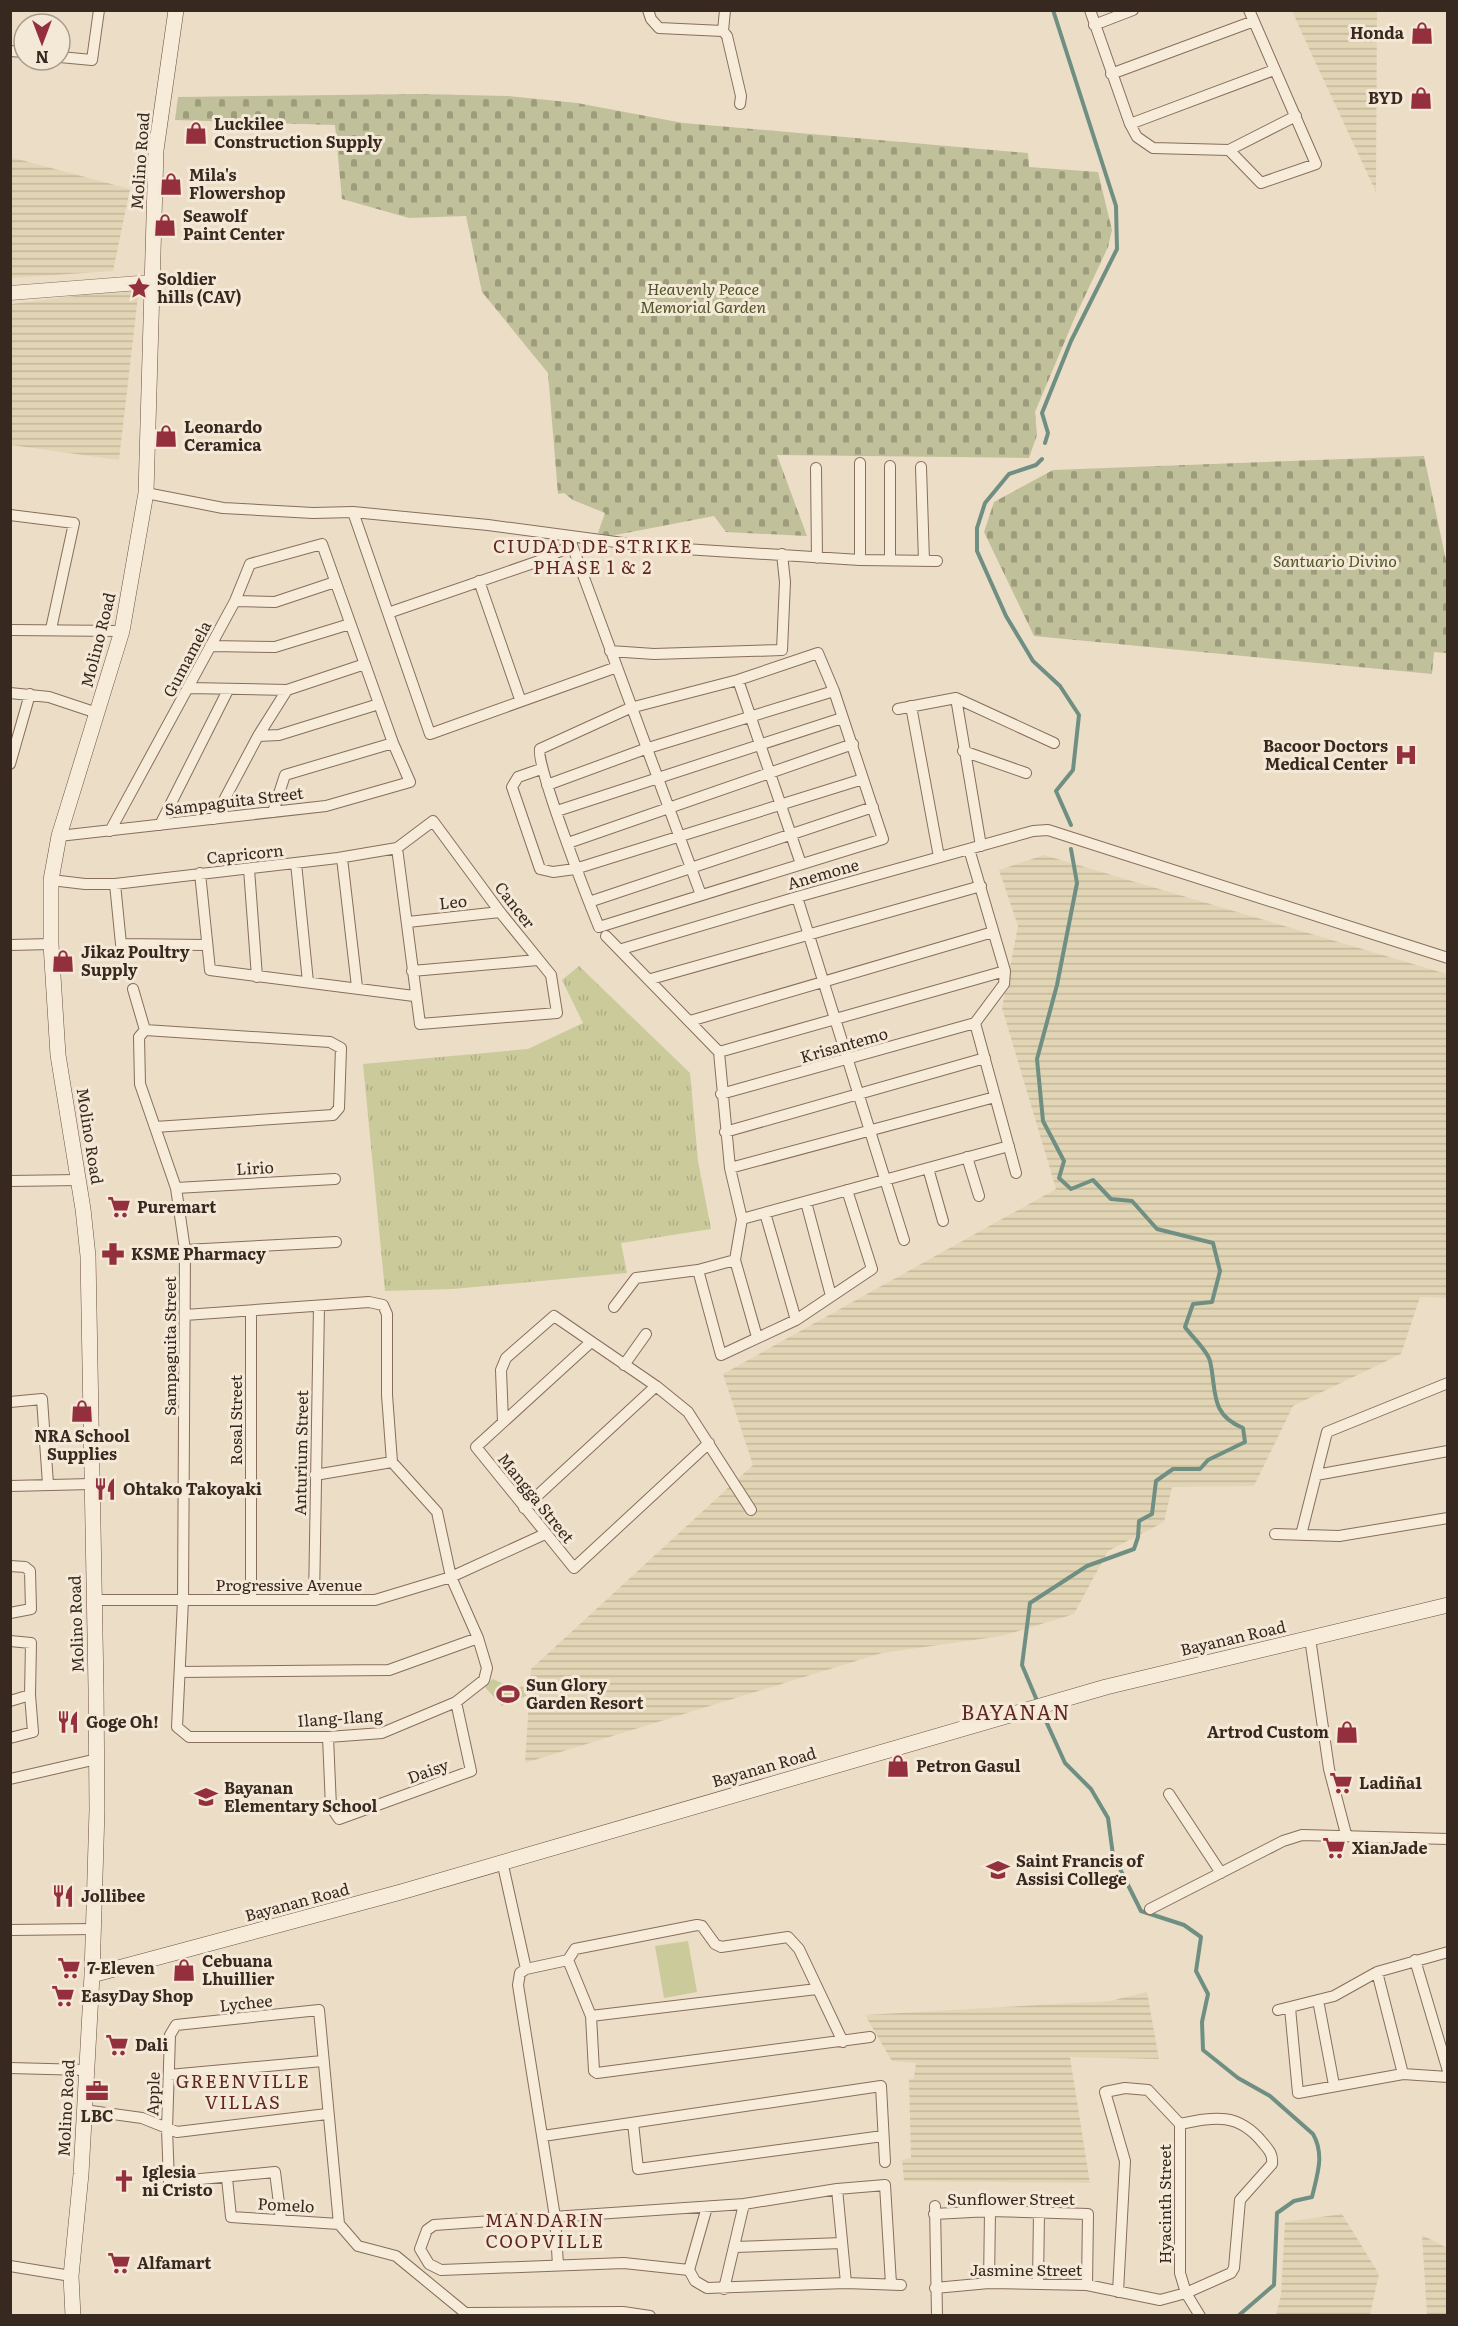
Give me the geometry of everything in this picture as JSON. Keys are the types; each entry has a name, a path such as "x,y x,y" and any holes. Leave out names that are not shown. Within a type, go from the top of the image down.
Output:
{"main road":[{"name":"Molino Road","path":"73,2316 71,2276 84,2110 94,1929 97,1759 88,1256 79,1180 58,1055 51,944 51,880 60,836 122,631 146,493 156,150 176,10"},
{"name":"Bayanan Road","path":"92,1975 402,1892 1106,1687 1448,1605"}],"street":[{"path":"72,58 92,60 99,10"},
{"path":"648,10 651,19 659,28 723,31"},
{"path":"724,10 723,31 727,36 739,86 740,104"},
{"path":"1090,10 1130,124 1137,137 1153,148 1228,150 1296,116"},
{"path":"1094,25 1133,10"},
{"path":"1111,74 1252,16 1316,164 1261,183 1228,150"},
{"path":"1130,124 1274,70"},
{"path":"10,293 152,282"},
{"path":"860,463 860,560"},
{"path":"890,466 890,560"},
{"path":"921,467 924,561"},
{"path":"816,468 817,558"},
{"path":"146,493 223,508 313,513 353,512 488,525 570,542 817,558 937,561"},
{"path":"353,512 430,734 520,699 617,667"},
{"path":"10,514 74,523 51,629"},
{"path":"388,613 539,561 570,542"},
{"path":"570,542 701,895"},
{"name":"Gumamela","path":"110,831 235,601 250,564 322,544 335,582"},
{"path":"610,651 654,654 782,650 785,582 782,554"},
{"path":"479,581 520,699"},
{"path":"235,601 275,602 335,582 393,743 285,775 273,812"},
{"path":"210,646 275,647 350,624"},
{"path":"10,630 122,631"},
{"path":"818,653 853,744 883,839 599,927 575,869 541,769 537,755 540,749 630,708 738,680 818,653"},
{"path":"188,688 287,690 365,664"},
{"path":"738,680 801,864"},
{"path":"160,825 228,690"},
{"path":"214,819 258,736 287,690"},
{"path":"547,785 645,749 834,691"},
{"path":"10,693 30,694 97,713"},
{"path":"10,764 13,745 30,694"},
{"path":"956,698 963,751 981,846"},
{"path":"898,709 956,698 1054,743"},
{"path":"258,736 279,735 379,704"},
{"path":"911,706 939,857"},
{"path":"557,811 842,718"},
{"name":"Sampaguita Street","path":"60,836 326,806 410,782 393,743"},
{"path":"568,843 853,744"},
{"path":"963,751 1026,772"},
{"path":"541,769 514,781 512,787 540,870 553,872 575,869 863,779"},
{"path":"589,902 873,807"},
{"name":"Capricorn","path":"51,880 85,884 115,884 342,858 397,848 433,821"},
{"name":"Cancer","path":"414,996 420,1024 557,1013 551,975 500,912 433,821"},
{"name":"Anemone","path":"622,949 797,897 1034,831 1062,833 1324,920 1448,958"},
{"path":"201,873 210,970 414,996 408,922 397,848"},
{"path":"969,849 1005,971 1004,984 975,1023 1016,1173"},
{"path":"342,858 357,987"},
{"path":"296,863 308,982"},
{"path":"249,869 257,977"},
{"path":"115,884 121,944 207,945"},
{"path":"651,979 981,886"},
{"path":"797,897 834,1020 849,1059 868,1131 904,1240"},
{"name":"Leo","path":"408,922 500,912"},
{"path":"690,1021 993,932"},
{"path":"606,936 622,949 719,1052 725,1132 730,1168 742,1219 735,1260 757,1337"},
{"path":"10,945 51,944"},
{"path":"412,971 538,960"},
{"path":"719,1052 1005,971"},
{"path":"133,989 146,1030 330,1042 341,1048 339,1108 333,1115 155,1127"},
{"name":"Krisantemo","path":"721,1094 975,1023"},
{"name":"Sampaguita Street","path":"146,1030 139,1037 140,1084 176,1188 185,1250 183,1600 177,1727 183,1734"},
{"path":"725,1132 985,1058"},
{"path":"730,1168 995,1096"},
{"path":"742,1219 1009,1146"},
{"path":"967,1157 979,1196"},
{"path":"928,1168 943,1221"},
{"name":"Lirio","path":"176,1188 335,1179"},
{"path":"10,1181 79,1180"},
{"path":"698,1270 721,1355 796,1320 872,1269 847,1191"},
{"path":"806,1202 831,1296"},
{"path":"765,1213 796,1320"},
{"path":"185,1250 336,1242"},
{"path":"614,1307 636,1278 698,1270 735,1260"},
{"path":"185,1315 369,1302 383,1305 387,1314 387,1395 392,1462 315,1475"},
{"name":"Anturium Street","path":"314,1600 319,1306"},
{"name":"Rosal Street","path":"250,1600 251,1312"},
{"path":"503,1422 501,1370 506,1358 554,1316 656,1386 688,1412 750,1510"},
{"path":"624,1365 646,1334"},
{"path":"503,1422 591,1342"},
{"path":"1301,1535 1327,1432 1448,1383"},
{"path":"524,1508 656,1386"},
{"path":"10,1402 42,1399 48,1484"},
{"name":"Mangga Street","path":"503,1422 476,1446 574,1568 709,1443"},
{"path":"1316,1474 1448,1451"},
{"name":"Ilang-Ilang","path":"183,1734 189,1737 328,1737 382,1733 456,1702 484,1680 487,1668 478,1638 451,1577 437,1512 392,1462"},
{"path":"10,1485 91,1484"},
{"path":"1275,1534 1339,1536 1448,1518"},
{"name":"Progressive Avenue","path":"94,1600 375,1600 451,1577 545,1534"},
{"path":"10,1566 25,1567 30,1571 32,1604 31,1609 25,1612 10,1613"},
{"path":"180,1672 389,1670 478,1638"},
{"path":"1310,1638 1329,1769 1346,1834"},
{"path":"10,1641 32,1642 30,1695 33,1732 10,1738"},
{"path":"10,1701 30,1695"},
{"name":"Daisy","path":"328,1737 331,1808 339,1819 471,1772 456,1702"},
{"path":"10,1779 97,1759"},
{"path":"1169,1794 1221,1873"},
{"path":"1150,1909 1293,1838 1346,1834 1448,1839"},
{"path":"502,1862 526,1969"},
{"path":"558,2265 555,2217 518,1985 520,1973 526,1969 568,1960 575,1949 697,1924 706,1930 715,1944 721,1947 788,1937 799,1949 843,2042"},
{"path":"10,1930 94,1929"},
{"path":"1448,1952 1377,1972 1334,1996 1284,2009 1295,2090 1301,2093 1334,2085 1403,2074 1448,2077"},
{"path":"568,1960 591,2016 592,2061 597,2073 870,2037"},
{"path":"1415,1960 1448,2071"},
{"path":"1377,1972 1403,2074"},
{"path":"591,2016 817,1989"},
{"path":"1318,2000 1334,2085"},
{"name":"Lychee","path":"176,2025 319,2010 323,2061"},
{"name":"Apple","path":"176,2025 170,2035 167,2129 169,2182 226,2178"},
{"path":"169,2075 323,2061 339,2223 358,2246 396,2256 469,2314 623,2312 650,2316"},
{"path":"10,2068 86,2070"},
{"path":"543,2136 881,2086 885,2162"},
{"path":"1118,2292 1125,2161 1105,2092 1125,2088 1148,2090 1180,2124"},
{"path":"84,2110 142,2118 177,2132 327,2114"},
{"name":"Jasmine Street","path":"935,2288 989,2283 1087,2284 1160,2300 1186,2293 1234,2271 1240,2200 1272,2164 1273,2159 1270,2151 1247,2126 1220,2117 1180,2124"},
{"path":"633,2123 638,2169 883,2136"},
{"name":"Hyacinth Street","path":"1180,2124 1180,2273 1186,2293 1200,2316"},
{"path":"226,2178 274,2172 281,2219"},
{"name":"Pomelo","path":"226,2178 231,2217 339,2223"},
{"path":"885,2186 896,2284 846,2283 724,2289 700,2286 689,2270 624,2263 441,2270 429,2264 420,2249 427,2230 434,2225 707,2207 744,2204 837,2189 885,2186"},
{"path":"837,2189 846,2283"},
{"path":"724,2289 744,2204"},
{"path":"689,2270 707,2207"},
{"name":"Sunflower Street","path":"935,2288 935,2210 1088,2214 1087,2284"},
{"path":"989,2283 990,2211"},
{"path":"1038,2283 1039,2212"},
{"path":"735,2247 842,2243"},
{"path":"10,2266 71,2276"},
{"path":"935,2288 937,2316"}],"shaded area":[{"path":"1292,11 1377,11 1376,192 1312,55"},
{"path":"10,157 130,189 113,271 11,278"},
{"path":"139,288 119,460 11,445 11,304"},
{"path":"1044,855 1447,974 1447,1298 1420,1297 1401,1354 1293,1406 1254,1486 1172,1487 1164,1522 1108,1551 1074,1614 1002,1636 882,1653 525,1763 531,1669 753,1465 723,1374 1056,1189 1002,1008 1018,926 999,870"},
{"path":"1147,1992 1159,2059 1070,2057 1090,2183 904,2181 902,2160 911,2158 909,2080 914,2078 916,2063 892,2061 865,2015 1110,2001"},
{"path":"1342,2214 1379,2274 1370,2315 1276,2315 1281,2295 1285,2222"},
{"path":"1422,2235 1447,2248 1447,2315 1427,2315"}],"green space":[{"name":"Heavenly Peace Memorial Garden","path":"419,94 507,96 577,103 683,123 1028,153 1029,167 1098,172 1112,230 1108,247 1075,317 1035,412 1037,435 1029,458 777,455 807,536 726,532 714,516 605,537 598,533 605,513 573,500 564,493 558,494 548,373 482,292 466,216 409,218 342,199 335,125 175,120 178,97"},
{"name":"Santuario Divino","path":"1424,456 1447,565 1447,653 1434,652 1432,674 1034,636 984,532 994,502 1053,470"},
{"path":"579,966 690,1073 698,1161 711,1229 621,1243 627,1273 453,1289 385,1291 363,1064 528,1049 583,1023 562,980"},
{"name":"Sun Glory Garden Resort","path":"493,1679 512,1688 525,1686 526,1696 502,1706 484,1686"},
{"path":"688,1941 697,1992 664,1998 655,1946"}],"waterway":[{"path":"1045,443 1048,433 1042,413 1071,341 1117,249 1116,206 1053,10"},
{"path":"1042,459 1036,465 1009,474 985,503 977,528 977,551 1006,616 1033,661 1060,686 1079,715 1073,770 1056,791 1071,825"},
{"path":"1038,1703 1022,1665 1030,1603 1087,1566 1134,1549 1138,1537 1139,1521 1152,1514 1156,1481 1173,1469 1200,1469 1208,1460 1245,1442 1243,1428 1224,1416 1219,1409 1210,1361 1203,1348 1185,1327 1193,1304 1212,1302 1220,1271 1213,1243 1157,1229 1132,1201 1111,1199 1093,1180 1071,1189 1059,1178 1064,1161 1043,1121 1037,1059 1057,985 1077,883 1071,849"},
{"path":"1045,1719 1065,1763 1091,1789 1108,1818 1113,1855 1141,1911 1184,1925 1201,1937 1196,1971 1208,1994 1202,2022 1203,2050 1238,2078 1270,2096 1313,2134 1317,2142 1319,2165 1312,2197 1294,2201 1277,2213 1274,2285 1238,2316"}],"place":[{"name":"Honda","path":"1422,33"},
{"name":"BYD","path":"1421,98"},
{"name":"Luckilee Construction Supply","path":"196,133"},
{"name":"Mila's Flowershop","path":"171,184"},
{"name":"Seawolf Paint Center","path":"165,225"},
{"name":"Soldier hills (CAV)","path":"139,288"},
{"name":"Leonardo Ceramica","path":"166,436"},
{"name":"Bacoor Doctors Medical Center","path":"1406,755"},
{"name":"Jikaz Poultry Supply","path":"63,961"},
{"name":"Puremart","path":"119,1207"},
{"name":"KSME Pharmacy","path":"113,1254"},
{"name":"NRA School Supplies","path":"82,1411"},
{"name":"Ohtako Takoyaki","path":"105,1489"},
{"name":"Sun Glory Garden Resort","path":"508,1694"},
{"name":"Goge Oh!","path":"68,1722"},
{"name":"Artrod Custom","path":"1347,1732"},
{"name":"Petron Gasul","path":"898,1766"},
{"name":"Ladiña1","path":"1341,1783"},
{"name":"Bayanan Elementary School","path":"206,1797"},
{"name":"XianJade","path":"1334,1848"},
{"name":"Saint Francis of Assisi College","path":"998,1870"},
{"name":"Jollibee","path":"63,1896"},
{"name":"7-Eleven","path":"69,1968"},
{"name":"Cebuana Lhuillier","path":"184,1970"},
{"name":"EasyDay Shop","path":"63,1996"},
{"name":"Dali","path":"117,2045"},
{"name":"LBC","path":"97,2091"},
{"name":"Iglesia ni Cristo","path":"124,2181"},
{"name":"Alfamart","path":"119,2263"}],"district":[{"name":"CIUDAD DE STRIKE PHASE 1 & 2","path":"593,557"},
{"name":"BAYANAN","path":"1016,1713"},
{"name":"GREENVILLE VILLAS","path":"243,2092"},
{"name":"MANDARIN COOPVILLE","path":"545,2231"}]}
